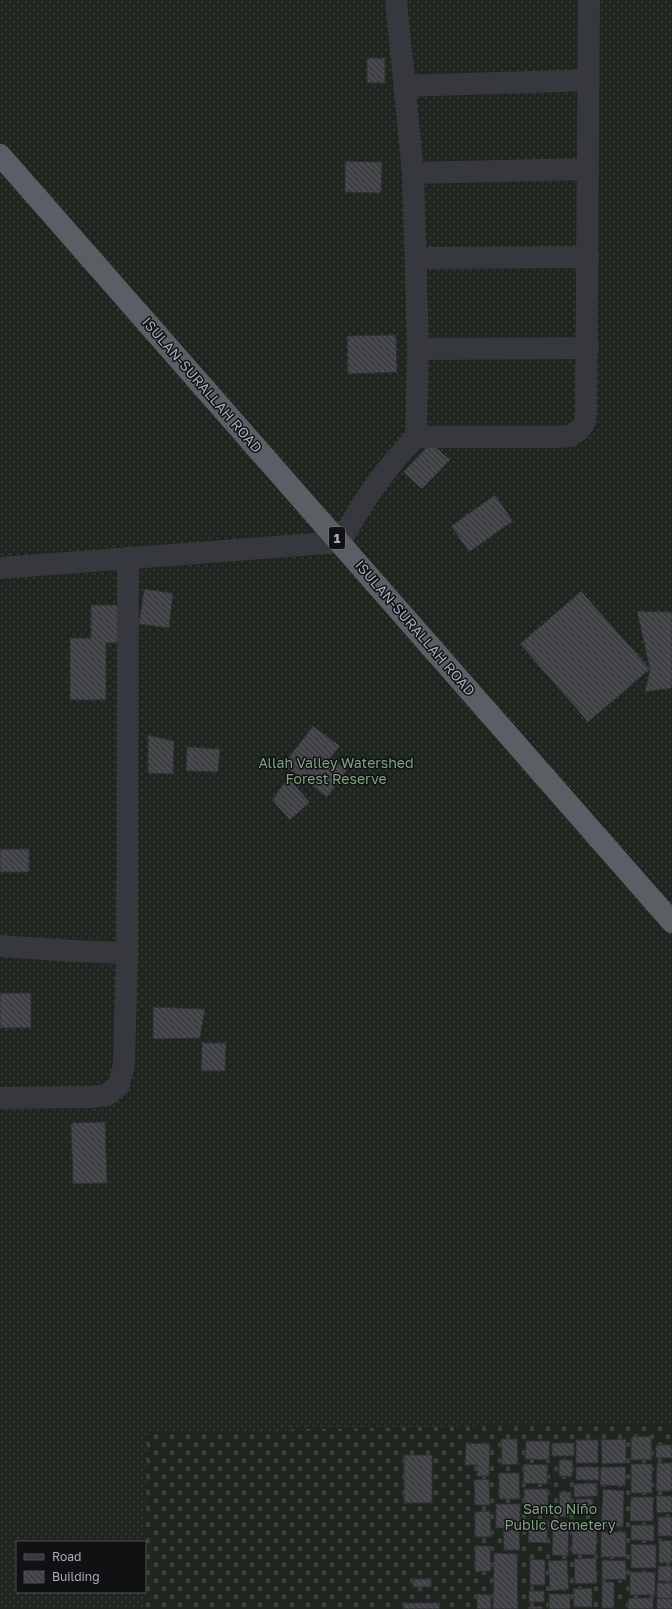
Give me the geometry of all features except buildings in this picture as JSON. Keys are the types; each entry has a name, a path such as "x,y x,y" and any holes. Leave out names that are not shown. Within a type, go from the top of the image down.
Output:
{"highway":[{"name":"ISULAN-SURALLAH ROAD","path":"0,155 672,922"}],"street":[{"path":"0,568 340,542 380,477 395,458 416,437 418,348 413,172 396,0"},
{"path":"416,437 570,436 579,430 585,422 588,348 589,0"},
{"path":"405,86 589,80"},
{"path":"413,172 588,169"},
{"path":"416,258 588,257"},
{"path":"418,348 588,348"},
{"path":"0,1098 90,1097 107,1095 119,1085 124,1064 128,558"},
{"path":"0,946 73,952 126,953"}],"green space":[{"name":"Allah Valley Watershed Forest Reserve","path":"0,0 672,0 672,1609 0,1609"},
{"name":"Santo Niño Public Cemetery","path":"672,1423 672,1609 145,1609 147,1432"}]}
